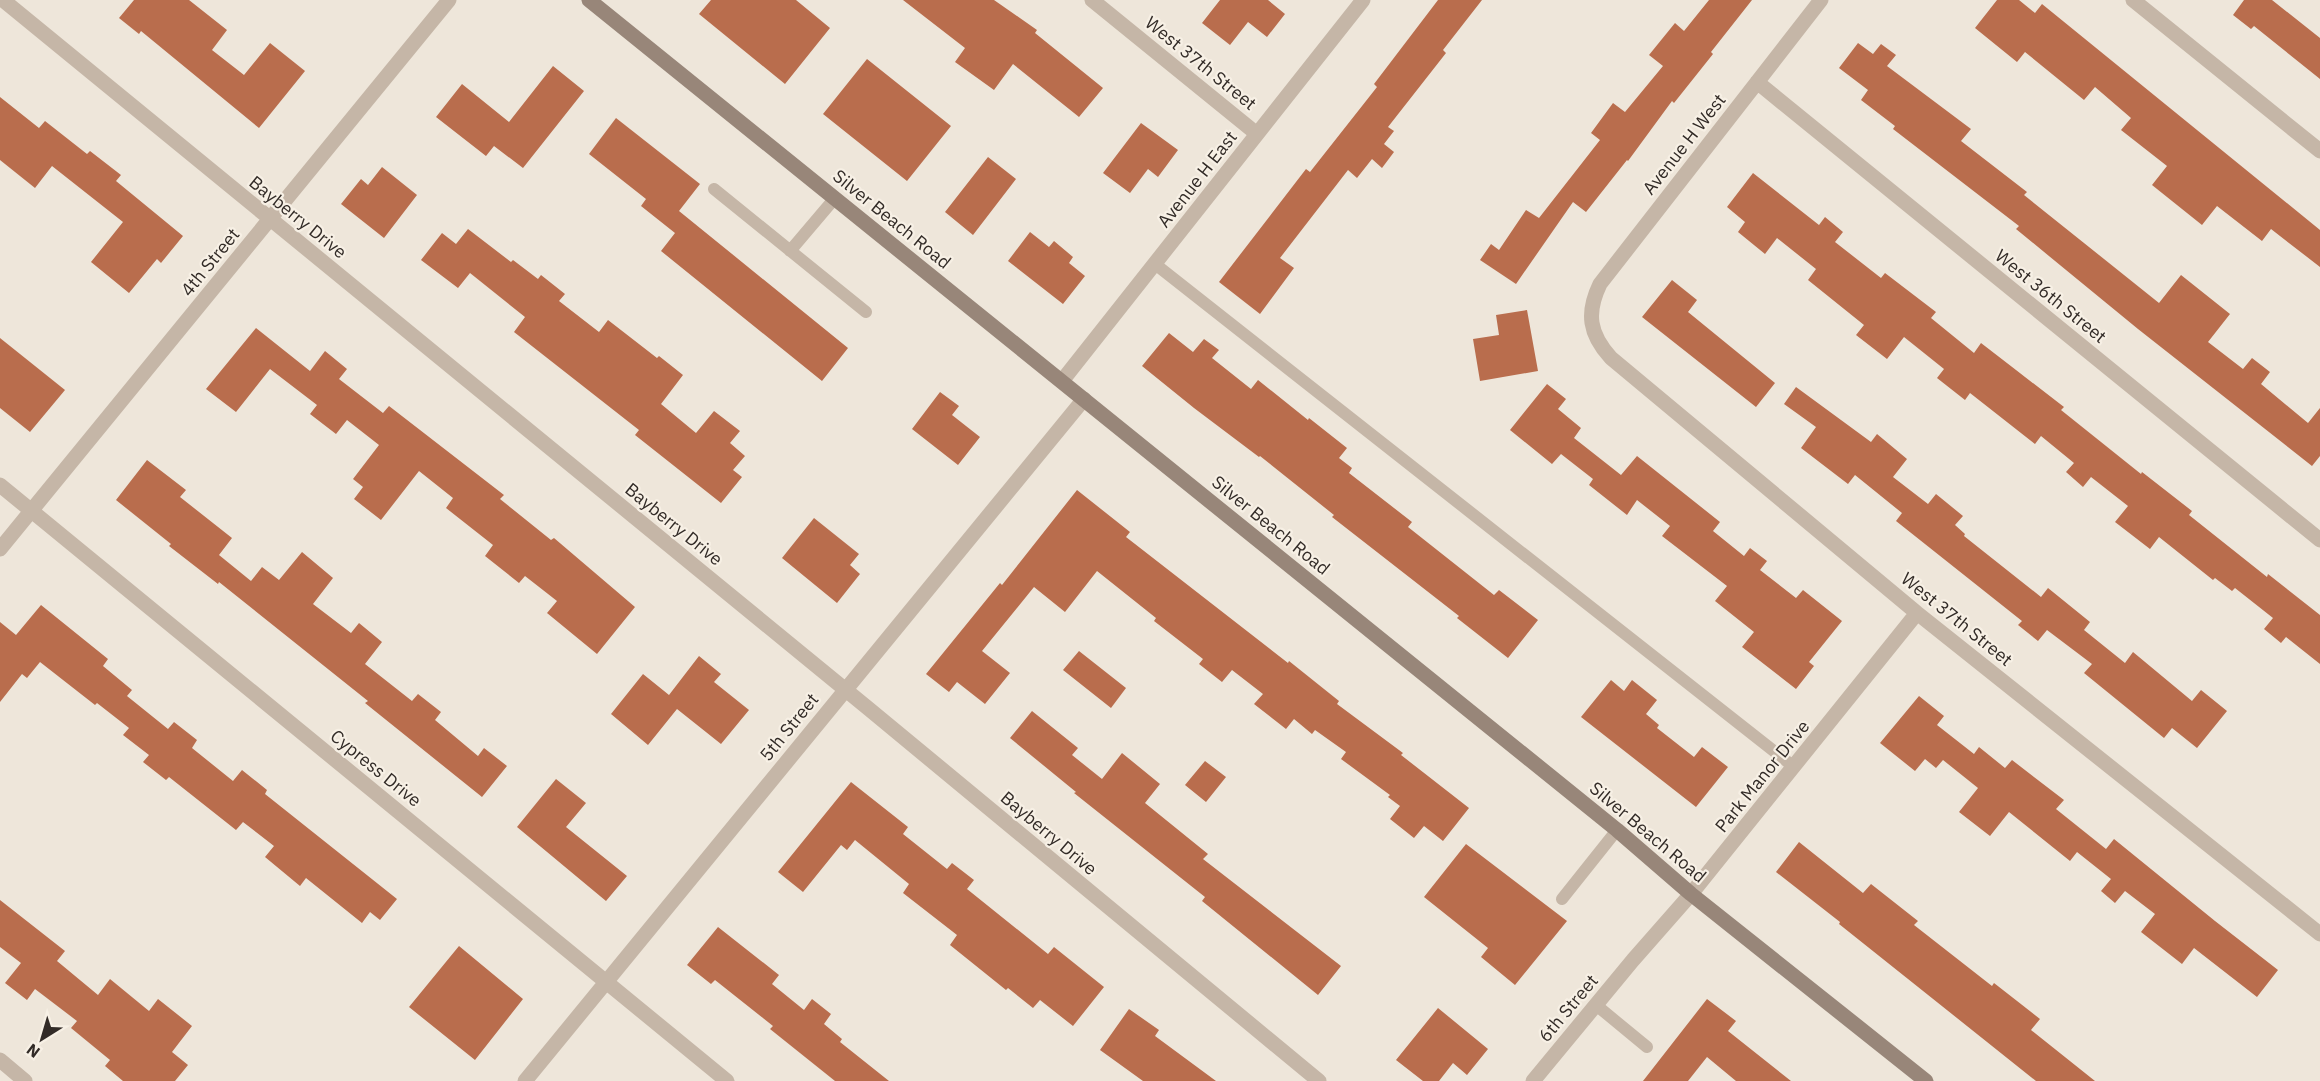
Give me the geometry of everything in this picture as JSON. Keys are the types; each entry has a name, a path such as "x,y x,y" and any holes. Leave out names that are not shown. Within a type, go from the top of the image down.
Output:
{"street":[{"name":"Bayberry Drive","path":"3,0 1318,1081"},
{"name":"4th Street","path":"0,549 449,0"},
{"name":"Silver Beach Road","path":"589,0 1926,1081"},
{"name":"West 37th Street","path":"1092,0 1257,134"},
{"name":"Avenue H East","path":"1062,381 1363,0"},
{"name":"Avenue H West","path":"1590,318 1592,300 1600,284 1821,0"},
{"path":"2133,0 2320,151"},
{"name":"West 36th Street","path":"1757,82 2320,540"},
{"name":"West 37th Street","path":"1590,318 1599,345 1611,358 1917,613 2320,934"},
{"name":"5th Street","path":"525,1081 1084,399"},
{"name":"Cypress Drive","path":"0,485 728,1081"},
{"name":"Park Manor Drive","path":"1633,960 1692,894 1917,613"},
{"name":"6th Street","path":"1533,1081 1633,960"},
{"path":"0,1060 25,1081"}],"lane":[{"path":"714,189 866,312"},
{"path":"790,250 835,198"},
{"path":"1155,264 1794,767"},
{"path":"1562,899 1617,830"},
{"path":"1596,1005 1647,1047"}],"building":[{"path":"134,0 189,0 227,30 212,50 244,75 270,43 305,71 259,128 141,31 139,34 119,18"},
{"path":"711,0 796,0 830,28 785,84 699,14"},
{"path":"903,0 994,0 1037,30 1035,33 1103,88 1079,117 1013,64 994,90 955,62 965,48"},
{"path":"1220,0 1268,0 1285,14 1267,37 1248,22 1230,45 1202,23"},
{"path":"1438,0 1482,0 1443,50 1446,53 1388,127 1394,131 1384,144 1394,152 1382,168 1372,159 1357,178 1348,170 1280,258 1294,268 1260,314 1219,282 1306,169 1310,172 1377,87 1374,84"},
{"path":"1709,0 1752,0 1711,52 1713,54 1674,103 1672,101 1628,161 1586,212 1573,202 1516,284 1480,260 1491,244 1499,250 1526,210 1539,218 1600,140 1591,133 1613,103 1625,112 1663,66 1649,55 1675,23 1684,31"},
{"path":"1997,0 2019,0 2035,13 2042,4 2320,230 2320,267 2271,229 2262,241 2217,206 2202,225 2152,185 2167,166 2121,130 2131,118 2095,87 2084,100 2025,52 2017,62 1975,28"},
{"path":"2244,0 2272,0 2320,38 2320,79 2254,26 2251,29 2233,15"},
{"path":"1858,43 1873,54 1881,44 1896,55 1887,66 1971,129 1961,141 2027,192 2024,195 2159,303 2181,275 2230,314 2208,342 2243,369 2252,358 2270,372 2261,384 2308,423 2320,408 2320,456 2312,466 2138,329 2016,229 2019,226 1893,129 1895,126 1861,100 1868,90 1839,68"},
{"path":"867,59 951,126 907,181 823,114"},
{"path":"553,66 584,91 523,168 494,146 486,156 436,117 462,84 509,122"},
{"path":"0,97 39,128 45,121 87,154 90,151 121,175 116,181 183,236 161,263 157,259 129,293 91,262 123,222 52,166 35,188 0,160"},
{"path":"616,118 700,184 679,211 848,348 822,381 661,251 675,233 641,206 646,199 589,154"},
{"path":"1141,123 1178,150 1158,177 1148,169 1130,193 1103,173"},
{"path":"988,157 1016,179 973,235 945,212"},
{"path":"382,167 417,195 384,238 341,204 361,179 368,185"},
{"path":"1753,173 1819,225 1825,217 1843,232 1835,242 1881,278 1885,273 1936,312 1931,318 1974,353 1981,343 2064,407 2061,410 2141,474 2142,472 2192,511 2189,515 2267,577 2268,574 2320,615 2320,664 2286,637 2281,643 2264,629 2273,618 2235,588 2232,591 2215,578 2213,580 2159,537 2150,549 2115,522 2128,506 2091,477 2083,487 2066,472 2074,463 2041,436 2035,444 1970,393 1965,400 1937,378 1944,369 1904,337 1887,359 1856,335 1864,325 1808,280 1816,269 1777,238 1765,254 1738,232 1745,222 1727,207"},
{"path":"468,229 511,262 513,260 538,279 541,275 565,294 559,301 599,332 608,320 683,375 661,404 696,433 714,411 740,431 730,443 745,456 733,470 742,477 721,503 635,435 639,430 514,332 525,317 470,273 458,288 421,260 442,233 456,244"},
{"path":"1030,232 1049,247 1054,241 1073,257 1069,263 1085,276 1063,304 1008,261"},
{"path":"1672,280 1697,300 1688,312 1775,383 1756,407 1642,317"},
{"path":"1527,310 1538,371 1480,381 1473,339 1499,335 1496,315"},
{"path":"256,328 310,371 325,351 347,369 339,379 383,413 389,406 504,495 500,499 551,540 554,538 635,607 597,654 547,613 557,601 525,576 519,583 485,556 493,545 446,508 453,498 419,471 381,520 354,499 363,487 353,479 379,445 347,420 336,434 310,414 317,405 270,369 236,412 206,389"},
{"path":"1169,333 1193,352 1204,339 1219,350 1212,358 1251,389 1258,380 1308,420 1309,418 1347,448 1339,458 1352,468 1349,473 1412,522 1408,527 1494,595 1499,590 1538,620 1508,658 1457,618 1459,616 1332,517 1334,515 1142,366"},
{"path":"0,338 65,390 30,432 0,408"},
{"path":"1547,384 1566,399 1558,409 1581,428 1574,438 1621,475 1637,456 1720,522 1713,531 1744,556 1750,548 1767,561 1760,570 1796,598 1803,590 1842,621 1809,662 1814,666 1796,689 1742,647 1754,632 1715,601 1727,586 1662,536 1670,526 1637,500 1627,515 1589,485 1593,479 1561,454 1552,464 1510,430"},
{"path":"1796,387 1871,442 1877,434 1907,459 1893,477 1928,504 1936,494 1963,516 1955,525 1965,534 1964,536 2041,597 2048,588 2090,622 2084,630 2125,663 2133,652 2192,701 2201,690 2227,711 2197,748 2172,728 2164,738 2084,673 2092,664 2047,630 2038,641 2018,625 2022,621 1896,521 1902,513 1855,475 1848,484 1801,448 1816,427 1784,404"},
{"path":"940,392 959,406 952,415 980,437 958,465 912,429"},
{"path":"147,460 186,490 180,497 232,538 219,555 251,581 262,567 279,580 302,552 333,578 313,604 351,633 359,623 382,642 365,664 412,701 418,694 441,712 435,720 478,756 484,748 507,766 482,797 365,703 368,701 219,582 218,584 169,546 171,544 116,500"},
{"path":"1077,490 1130,532 1126,537 1288,663 1289,661 1339,701 1337,704 1403,753 1401,755 1469,808 1443,841 1424,826 1414,838 1390,819 1400,806 1388,797 1390,795 1341,759 1346,752 1315,730 1312,734 1294,719 1286,729 1254,704 1263,694 1232,670 1222,682 1199,664 1203,659 1154,621 1156,618 1097,571 1065,612 1034,587 982,651 1010,673 985,704 957,682 949,692 926,674 1000,583 1002,585"},
{"path":"814,518 859,554 850,565 860,574 837,603 782,558"},
{"path":"41,605 108,659 103,666 132,690 127,696 168,729 174,722 197,740 192,748 233,781 242,770 267,790 265,794 397,899 380,920 370,912 362,923 306,878 300,886 265,857 274,846 243,822 236,830 169,777 166,780 143,762 149,755 123,735 129,728 40,662 27,678 22,674 0,702 0,622 16,635"},
{"path":"1079,651 1126,688 1111,708 1063,670"},
{"path":"699,656 721,674 714,682 749,710 721,744 677,709 648,745 611,714 643,674 669,695"},
{"path":"1611,680 1624,691 1632,680 1657,700 1646,714 1659,725 1657,728 1694,757 1702,747 1728,767 1696,807 1581,717"},
{"path":"1919,696 1944,716 1937,725 1974,754 1979,747 2005,768 2012,760 2064,800 2056,809 2106,849 2114,839 2278,970 2257,997 2194,948 2182,964 2141,932 2155,914 2125,891 2115,903 2101,891 2111,879 2077,852 2070,861 2009,812 1990,836 1959,812 1978,788 1943,760 1936,768 1925,759 1915,771 1880,743"},
{"path":"1032,711 1078,748 1072,755 1102,779 1122,753 1160,784 1145,803 1208,854 1203,859 1341,966 1318,995 1202,901 1205,897 1074,793 1076,792 1010,738"},
{"path":"1205,761 1226,777 1206,802 1185,785"},
{"path":"556,779 586,803 566,827 627,876 606,901 517,827"},
{"path":"851,782 908,827 903,834 947,869 952,863 974,880 967,889 1048,954 1054,947 1104,987 1073,1026 1040,1000 1033,1008 1008,988 1006,990 950,945 957,935 903,893 909,884 855,840 847,850 841,845 803,892 778,872"},
{"path":"1799,842 1863,893 1871,884 1918,921 1914,925 1992,986 1994,983 2040,1019 2031,1030 2095,1081 2036,1081 1839,924 1840,922 1776,872"},
{"path":"1466,844 1567,921 1515,985 1481,957 1488,948 1424,897"},
{"path":"0,900 65,951 57,961 98,995 110,979 149,1011 158,999 192,1026 172,1052 188,1065 175,1081 123,1081 105,1066 110,1060 71,1028 77,1021 35,989 27,1000 5,983 21,963 0,947"},
{"path":"718,927 779,975 772,984 804,1010 812,999 831,1014 824,1024 842,1039 840,1042 889,1081 835,1081 770,1029 773,1026 715,980 711,984 687,965"},
{"path":"459,946 523,999 475,1060 409,1007"},
{"path":"1707,999 1736,1021 1728,1031 1791,1081 1736,1081 1707,1057 1688,1081 1643,1081"},
{"path":"1438,1008 1488,1049 1467,1075 1453,1063 1439,1081 1423,1081 1396,1060"},
{"path":"1129,1009 1159,1030 1155,1036 1216,1081 1143,1081 1100,1050"}]}
